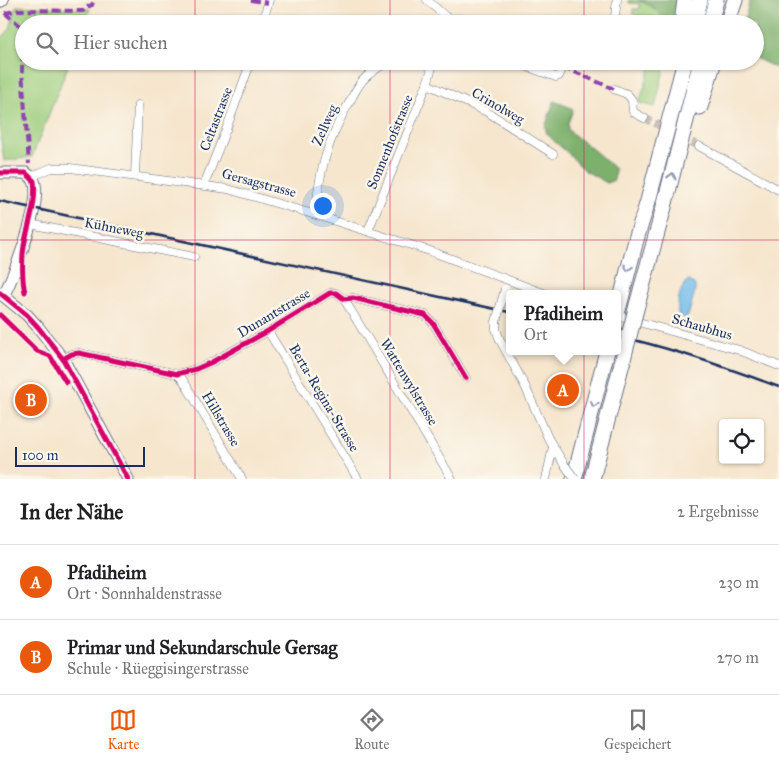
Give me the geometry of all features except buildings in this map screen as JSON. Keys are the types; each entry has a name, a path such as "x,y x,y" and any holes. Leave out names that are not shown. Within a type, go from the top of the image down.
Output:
{"highway":[{"path":"683,15 685,0"},
{"path":"696,15 700,0"},
{"path":"712,15 716,0"},
{"path":"730,15 735,0"},
{"path":"637,236 638,210 674,70"},
{"path":"621,298 682,70"},
{"path":"592,479 699,70"},
{"path":"680,145 692,134 711,70"},
{"path":"574,479 606,355"}],"street":[{"path":"265,15 269,0"},
{"path":"427,0 441,15"},
{"path":"615,15 617,0"},
{"name":"Celtastrasse","path":"204,185 248,70"},
{"name":"Zellweg","path":"316,214 317,189 324,157 343,114 359,85 365,77 375,70"},
{"name":"Sonnenhofstrasse","path":"368,231 431,70"},
{"path":"536,70 556,77 559,76 561,70"},
{"name":"Crinolweg","path":"427,84 489,113 554,154"},
{"path":"614,89 627,94 632,100 632,112 644,118"},
{"path":"135,176 138,105"},
{"path":"699,146 779,190"},
{"name":"Gersagstrasse","path":"31,177 51,168 70,168 228,189 316,214 430,251 534,290"},
{"path":"0,173 26,173 34,181 35,197 30,224 16,271 1,297 38,327 63,359 128,479"},
{"name":"Kühneweg","path":"30,224 194,257"},
{"path":"506,351 496,329 496,322 507,280"},
{"name":"Dunantstrasse","path":"63,359 72,354 79,353 177,374 212,362 268,331 330,293 336,293 344,299 353,298 425,315 433,323 466,378"},
{"name":"Wattenwylstrasse","path":"344,299 452,479"},
{"name":"Schaubhus","path":"621,311 739,350 779,366"},
{"name":"Berta-Regina-Strasse","path":"268,331 358,479"},
{"path":"508,355 525,386 553,448 574,479"},
{"name":"Hillstrasse","path":"177,374 183,380 242,479"},
{"path":"546,479 553,448"}],"green space":[{"path":"629,0 639,1 656,10 661,15 633,15 633,9 639,9 640,4 629,3"},
{"path":"638,0 676,0 674,15 663,15 653,7"},
{"path":"750,0 779,0 779,68 764,62 764,15 746,15"},
{"path":"16,6 90,9 88,15 15,15 15,70 66,70 32,157 4,161 0,134 0,40 10,29"},
{"path":"650,70 664,70 655,107 639,103"},
{"path":"554,101 572,108 568,130 615,169 614,180 607,183 584,170 547,134 545,127"}],"water":[{"path":"688,280 695,285 695,291 688,316 684,318 678,314 678,300 682,287"}],"tunnel":[{"path":"644,118 669,130"},
{"path":"681,137 699,146"}],"railway":[{"path":"0,201 506,311"},
{"path":"621,337 699,358 779,387"}],"marked path":[{"path":"5,13 19,10 83,11 92,5 94,0"},
{"path":"251,0 268,3"},
{"path":"5,13 15,21"},
{"path":"22,70 29,164"},
{"path":"570,70 614,89"}],"cycle path":[{"path":"0,173 26,173 34,181 33,206 23,256 25,292"},
{"path":"0,293 27,315 63,359 128,479"},
{"path":"63,359 72,354 79,353 177,374 212,362 268,331 330,293 336,293 344,299 353,298 425,315 433,323 466,378"},
{"path":"0,315 37,351 50,356 66,382"}],"place":[{"name":"Pfadiheim","path":"563,390"},
{"name":"Primar und Sekundarschule Gersag","path":"31,400"}]}
